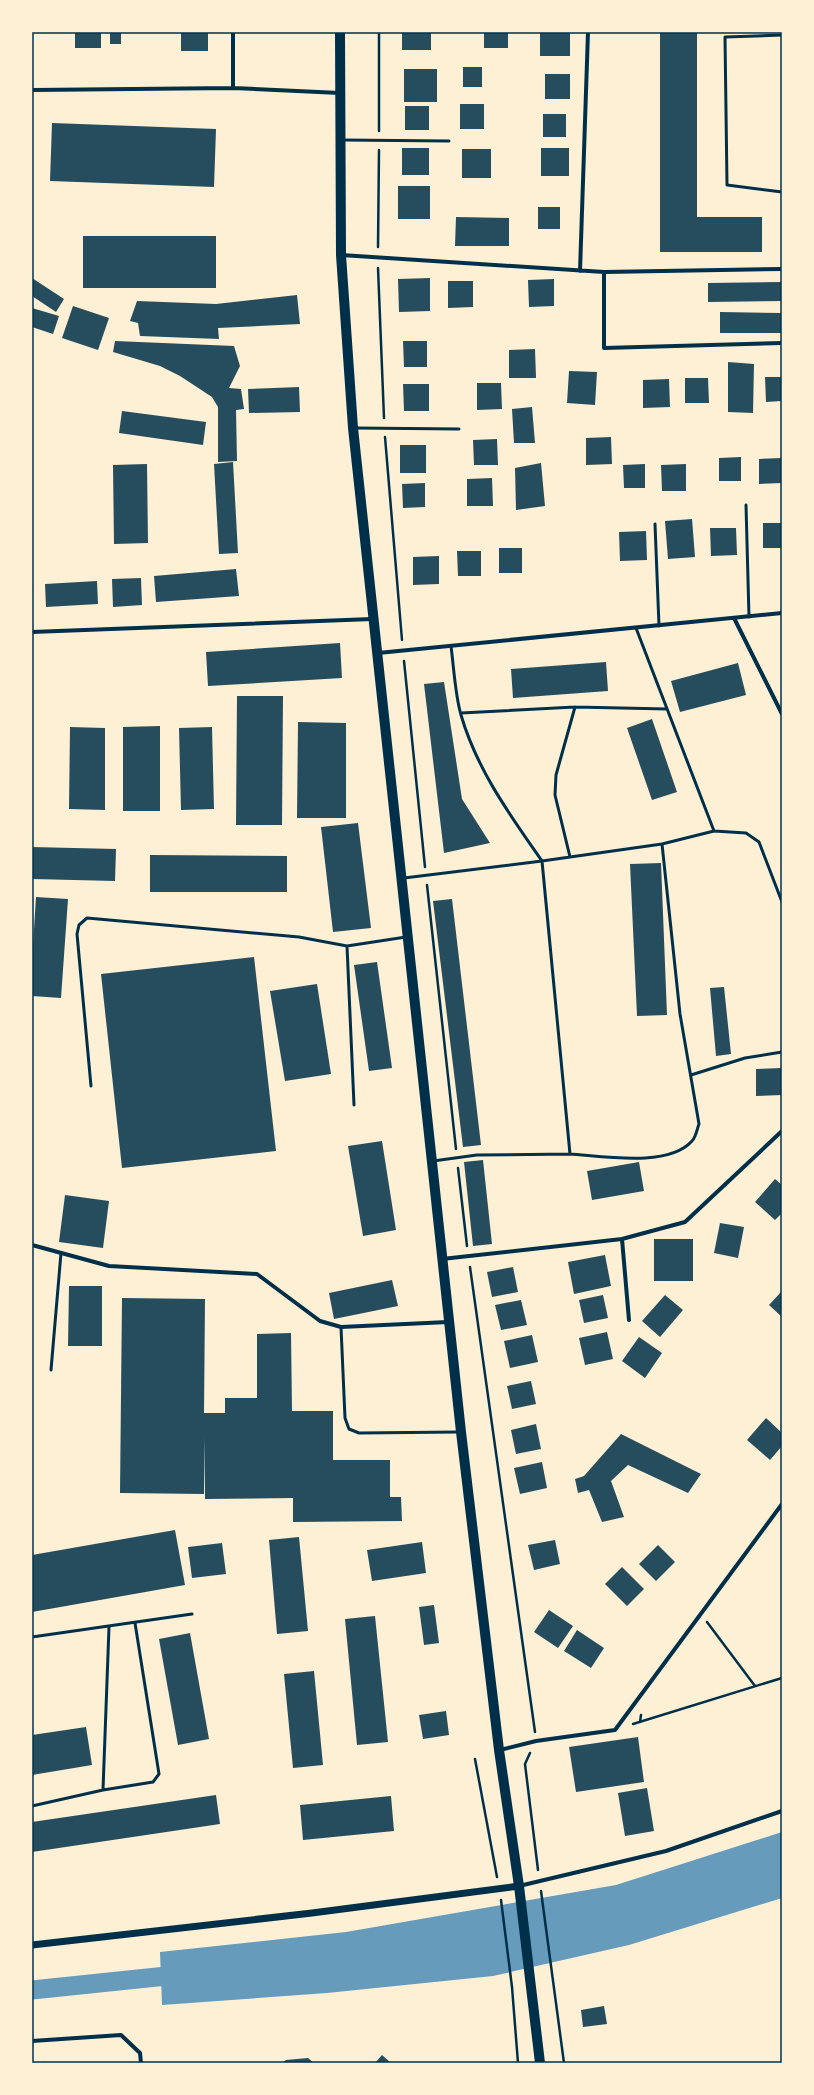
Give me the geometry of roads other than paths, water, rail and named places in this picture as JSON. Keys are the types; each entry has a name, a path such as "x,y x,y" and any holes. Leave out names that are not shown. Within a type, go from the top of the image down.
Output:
{"main road":[{"path":"340,32 341,255 353,428 372,619 461,1432 499,1750 519,1886 540,2063"}],"street":[{"path":"233,32 233,88"},
{"path":"580,271 588,32"},
{"path":"32,90 233,88 340,93"},
{"path":"341,255 604,272 782,268"},
{"path":"604,272 604,348 782,343"},
{"path":"376,654 782,614"},
{"path":"734,618 782,714"},
{"path":"32,632 372,619"},
{"path":"442,1259 622,1239 686,1222 782,1131"},
{"path":"622,1239 629,1320"},
{"path":"32,1245 109,1266 257,1274 320,1321 341,1327 449,1322"},
{"path":"499,1750 536,1741 614,1730 782,1504"},
{"path":"32,1945 312,1913 519,1886 666,1851 782,1811"},
{"path":"32,2041 121,2036 140,2053 141,2063"}],"lane":[{"path":"782,35 725,37 727,185 782,192"},
{"path":"340,140 449,141"},
{"path":"353,428 459,429"},
{"path":"746,505 749,617"},
{"path":"655,524 659,626"},
{"path":"636,628 714,831"},
{"path":"451,646 461,714 470,744 502,804 542,861 570,1154"},
{"path":"461,714 575,707 667,709"},
{"path":"570,857 555,795 556,774 575,707"},
{"path":"400,878 542,861 662,844 714,831 746,833 759,842 782,902"},
{"path":"431,1161 477,1155 570,1154 648,1159 674,1153 692,1140 699,1124 680,1014 662,844"},
{"path":"91,1086 77,934 78,925 87,918 299,937 346,946 407,937"},
{"path":"346,946 354,1105"},
{"path":"691,1075 746,1058 782,1052"},
{"path":"51,1370 61,1253"},
{"path":"341,1327 345,1418 349,1428 359,1433 461,1432"},
{"path":"32,1637 192,1614"},
{"path":"32,1806 104,1790 153,1782 159,1774 135,1623"},
{"path":"104,1790 109,1627"}],"water":[{"path":"782,1832 782,1898 629,1945 493,1976 327,1993 162,2005 160,1952 346,1932 616,1885"}],"waterway":[{"path":"32,1990 186,1974"}]}
